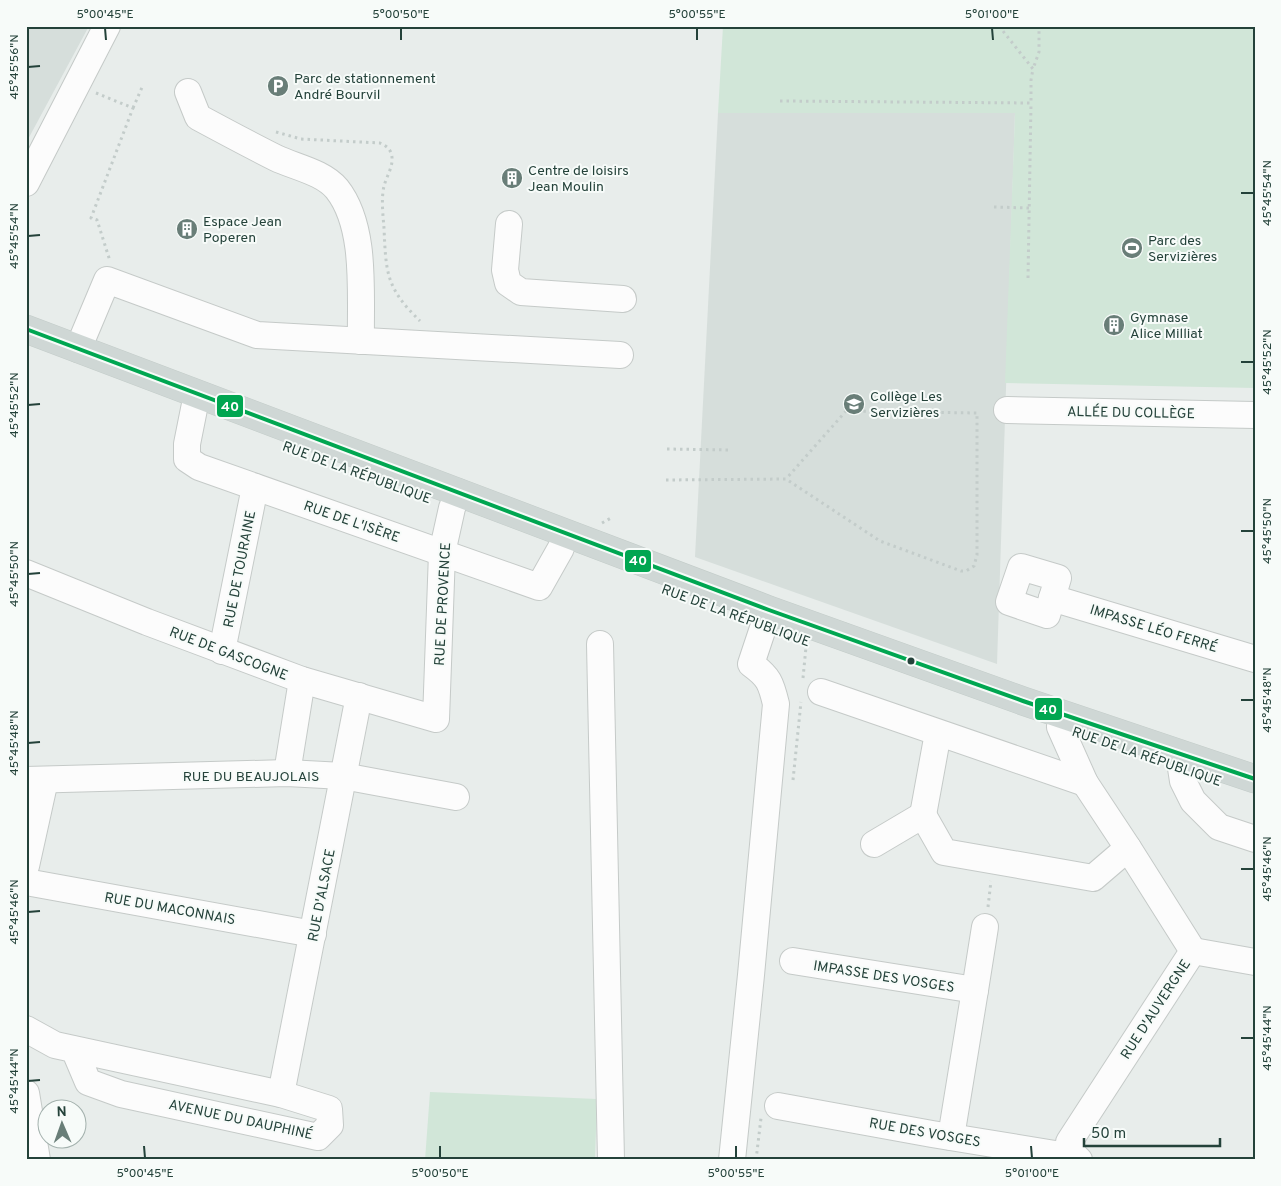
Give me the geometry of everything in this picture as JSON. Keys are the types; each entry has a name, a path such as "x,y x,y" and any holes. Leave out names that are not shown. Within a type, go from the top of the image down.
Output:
{"main road":[{"name":"RUE DE LA RÉPUBLIQUE","path":"26,329 78,349 195,402"},
{"name":"RUE DE LA RÉPUBLIQUE","path":"26,346 195,402 1060,726 1255,792"},
{"name":"RUE DE LA RÉPUBLIQUE","path":"455,500 561,548 767,617"},
{"name":"RUE DE LA RÉPUBLIQUE","path":"844,645 1023,701 1255,779"}],"street":[{"path":"26,183 107,26"},
{"path":"188,92 198,117 277,159 318,175 336,188 347,205 356,231 360,267 360,341"},
{"path":"509,224 504,270 508,284 521,292 623,299"},
{"path":"78,349 107,280 257,334 620,355"},
{"path":"360,298 373,317 387,332 408,344"},
{"name":"RUE DE L'ISÈRE","path":"195,402 187,444 187,459 199,467 539,588 561,548"},
{"name":"ALLÉE DU COLLÈGE","path":"1007,410 1255,415"},
{"name":"RUE DE TOURAINE","path":"222,650 255,487"},
{"name":"RUE DE PROVENCE","path":"436,719 442,553 455,500"},
{"name":"RUE DE GASCOGNE","path":"26,573 147,622 302,680 436,719"},
{"name":"IMPASSE LÉO FERRÉ","path":"1052,598 1255,659"},
{"path":"732,1160 776,704 771,683 765,674 751,664 767,617"},
{"path":"600,644 611,1160"},
{"path":"287,773 302,680"},
{"path":"821,692 1085,783"},
{"name":"RUE D'ALSACE","path":"281,1094 359,696"},
{"name":"RUE D'AUVERGNE","path":"1060,726 1085,783 1193,951 1079,1124 1069,1142 1075,1156"},
{"path":"938,733 923,815 944,852 1093,878 1128,848"},
{"path":"1181,768 1183,781 1193,801 1219,827 1255,839"},
{"name":"RUE DU BEAUJOLAIS","path":"26,866 35,780 287,773 343,776 456,798"},
{"path":"874,844 923,815"},
{"name":"RUE DU MACONNAIS","path":"26,882 313,934"},
{"name":"IMPASSE DES VOSGES","path":"951,1137 985,927"},
{"path":"1193,951 1255,962"},
{"name":"IMPASSE DES VOSGES","path":"793,962 975,990"},
{"name":"AVENUE DU DAUPHINÉ","path":"26,1029 55,1045 74,1049 281,1094 330,1109 330,1125 318,1137 121,1094 88,1082 74,1049"},
{"path":"26,1093 30,1132 37,1160"},
{"name":"RUE DES VOSGES","path":"778,1106 951,1137 1075,1156"}],"path":[{"path":"999,26 1033,69"},
{"path":"1028,278 1031,80 1039,52 1039,26"},
{"path":"107,280 112,268 97,220 92,218 143,84"},
{"path":"77,86 133,108"},
{"path":"780,101 1031,103"},
{"path":"994,208 1029,208"},
{"path":"666,480 786,479 880,542 961,571 966,571 974,566 977,555 977,413 846,411 786,479"},
{"path":"668,449 732,450"},
{"path":"985,927 994,861"}],"shaded area":[{"path":"26,26 89,26 26,143"},
{"name":"Collège Les Servizières","path":"718,113 1015,113 997,664 695,557"}],"green space":[{"name":"Parc des Servizières","path":"723,26 1255,26 1255,388 1005,383 1015,113 718,113"},
{"path":"430,1092 597,1099 595,1160 425,1160"}],"transit line":[{"name":"40","path":"26,329 769,610 1023,701 1255,779"}],"place":[{"name":"Parc de stationnement André Bourvil","path":"278,86"},
{"name":"Centre de loisirs Jean Moulin","path":"512,178"},
{"name":"Espace Jean Poperen","path":"187,229"},
{"name":"Parc des Servizières","path":"1132,248"},
{"name":"Gymnase Alice Milliat","path":"1114,325"},
{"name":"Collège Les Servizières","path":"854,404"}]}
